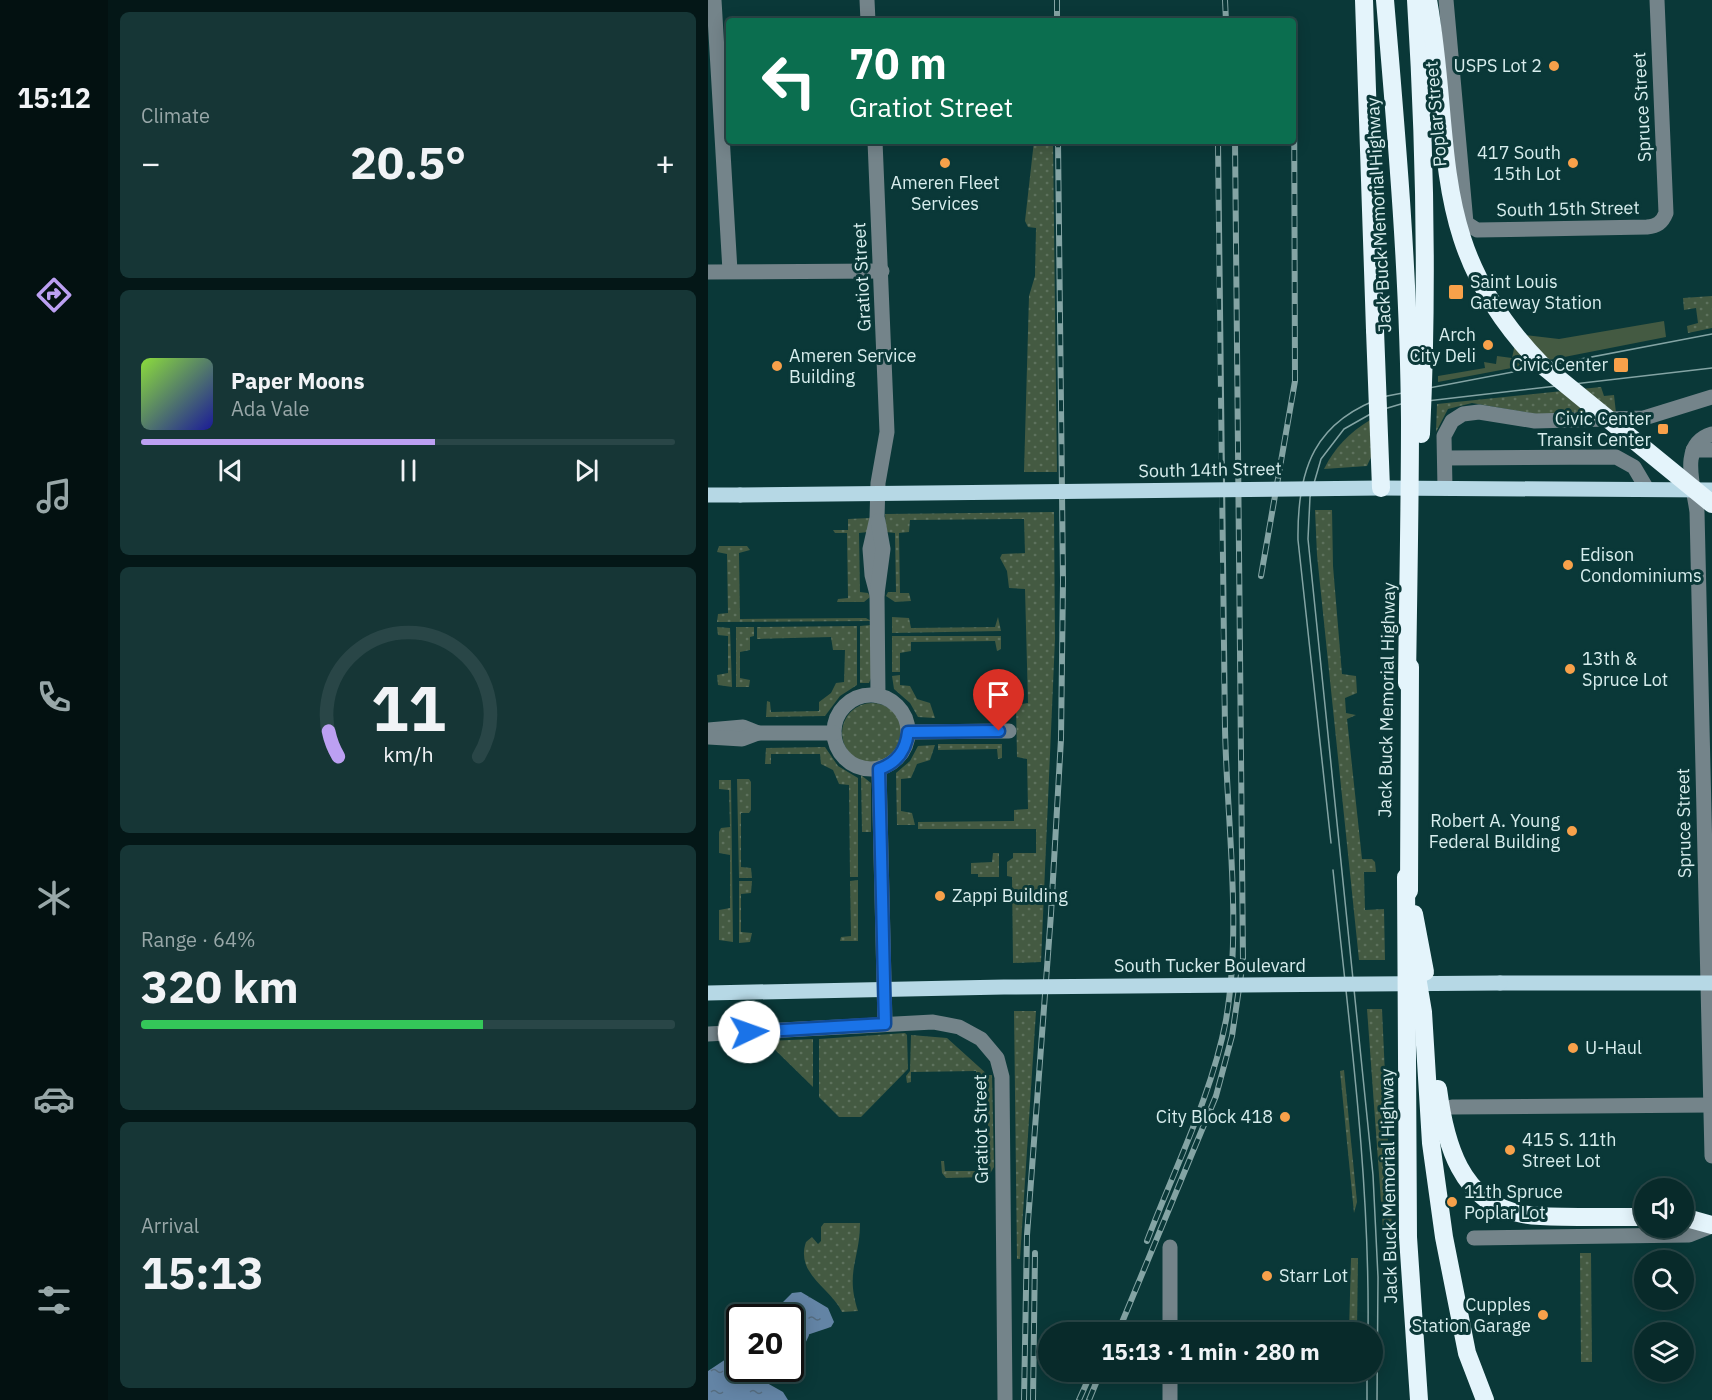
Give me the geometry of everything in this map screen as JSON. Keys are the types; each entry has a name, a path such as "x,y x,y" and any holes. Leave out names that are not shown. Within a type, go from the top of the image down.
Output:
{"highway":[{"path":"1364,0 1389,488"},
{"name":"Jack Buck Memorial Highway","path":"1385,0 1402,211 1410,419 1406,877 1408,1226 1420,1400"},
{"name":"Jack Buck Memorial Highway","path":"1416,0 1424,135 1426,268 1423,397 1409,683 1408,1143 1420,1400"},
{"path":"1428,0 1450,198 1470,262 1491,303 1518,339 1542,365 1712,504"},
{"path":"1406,877 1423,958 1440,1107 1453,1160 1469,1184 1504,1209 1531,1215 1634,1216"},
{"path":"1409,941 1424,1012 1431,1143 1444,1237 1467,1353 1485,1400"},
{"path":"1694,1219 1712,1225"}],"main road":[{"name":"South 14th Street","path":"708,495 1389,488 1712,490"},
{"name":"South Tucker Boulevard","path":"708,993 1004,987 1709,983"}],"street":[{"path":"714,0 730,271"},
{"path":"867,0 868,18"},
{"name":"Poplar Street","path":"1446,0 1466,223"},
{"name":"Spruce Street","path":"1657,0 1666,213"},
{"name":"Gratiot Street","path":"875,144 887,432 878,483 877,518 883,549 878,594 878,696"},
{"name":"South 15th Street","path":"1466,223 1478,230 1647,227 1658,225 1666,213"},
{"path":"708,272 882,271"},
{"path":"1445,488 1446,428 1456,416 1470,412 1535,421 1644,418 1712,398"},
{"path":"1693,490 1693,450 1698,442 1712,434"},
{"path":"1693,450 1712,450"},
{"path":"1445,458 1616,457 1634,467 1647,489"},
{"name":"Spruce Street","path":"1693,490 1705,577 1712,1156"},
{"path":"866,696 878,696 892,702 902,712 908,732 907,742 897,760 879,769 868,769 848,762 836,744 834,733 836,722 847,704 866,696"},
{"path":"708,730 743,727 758,733"},
{"path":"908,732 1009,731"},
{"path":"708,737 742,739 758,733 834,733"},
{"path":"879,769 885,1024"},
{"name":"Gratiot Street","path":"708,1034 933,1022 959,1027 981,1039 991,1049 1000,1066 1005,1400"},
{"path":"1452,1107 1711,1105"},
{"path":"1474,1238 1689,1235 1712,1225"},
{"path":"1170,1247 1170,1322"},
{"path":"1170,1382 1170,1400"}],"green space":[{"path":"1034,144 1053,144 1057,472 1024,472 1029,296 1035,276 1036,228 1028,227 1025,221"},
{"path":"1712,296 1712,328 1688,333 1687,326 1698,323 1696,308 1684,310 1683,298"},
{"path":"1664,321 1666,337 1549,360 1525,335 1559,339"},
{"path":"1515,344 1533,364 1438,382 1438,376 1485,368 1484,362 1496,364 1497,356 1512,358"},
{"path":"1601,387 1604,396 1614,395 1616,413 1536,414 1472,403 1448,409 1436,432 1437,404"},
{"path":"1370,420 1371,457 1367,466 1324,469 1343,441"},
{"path":"1315,510 1332,510 1333,566 1342,674 1356,676 1357,693 1345,698 1346,713 1356,715 1347,719 1362,859 1372,859 1375,862 1376,872 1364,872 1365,910 1384,909 1385,960 1359,960 1317,555"},
{"path":"1054,512 1055,639 1041,962 1013,963 1012,877 1007,876 1007,862 1013,858 1013,853 1036,853 1036,829 918,829 918,822 1014,821 1014,810 1028,809 1027,759 1017,757 1016,705 1028,703 1025,589 1009,588 1007,571 1000,558 1002,554 1025,553 1024,519 910,520 909,532 899,533 900,593 909,593 911,601 895,602 886,596 888,592 896,592 895,533 886,532 885,514"},
{"path":"870,518 868,532 859,533 860,592 868,593 870,597 864,602 837,602 838,599 848,598 847,533 835,533 833,530 848,530 848,519"},
{"path":"719,546 747,546 750,550 739,553 740,619 866,618 871,621 717,622 718,614 728,613 727,554 717,552"},
{"path":"892,617 909,618 911,628 995,627 998,617 1001,631 892,633"},
{"path":"871,625 871,678 869,683 860,683 860,626"},
{"path":"857,626 857,685 840,696 825,716 766,717 767,701 770,702 771,712 819,711 819,702 831,693 836,683 844,682 845,650 833,650 831,637 757,639 757,627"},
{"path":"717,627 730,628 732,687 718,685 717,675 728,673 728,636 718,635"},
{"path":"736,627 754,627 754,636 750,637 750,650 740,652 740,678 750,680 749,687 736,687"},
{"path":"892,636 1001,636 1001,649 997,651 995,641 911,642 911,651 900,653 900,672 892,672"},
{"path":"900,675 900,685 910,686 917,699 930,703 935,718 918,717 910,703 894,689 892,676"},
{"path":"866,703 878,703 889,708 897,716 902,733 900,745 889,758 878,763 866,763 855,758 847,750 842,739 842,727 847,716 855,708"},
{"path":"938,744 1002,744 1002,758 998,759 997,749 938,750"},
{"path":"935,745 930,760 917,764 911,778 901,779 901,811 912,813 915,825 897,825 896,773 910,761 918,746"},
{"path":"825,747 838,766 858,778 858,877 850,877 849,785 839,784 833,770 821,764 820,754 771,754 771,764 765,764 766,748"},
{"path":"861,775 871,783 871,832 862,832"},
{"path":"737,779 749,779 751,782 751,810 749,813 741,813 741,867 751,868 752,878 739,878"},
{"path":"719,780 731,780 733,942 719,940 719,910 730,908 730,855 719,853 719,832 721,828 730,827 729,790 719,789"},
{"path":"993,853 999,853 999,877 978,877 978,874 971,874 971,863 992,862"},
{"path":"858,880 858,941 840,941 841,937 851,936 850,881"},
{"path":"739,881 752,881 751,893 741,894 741,932 752,933 750,942 739,943"},
{"path":"1367,1009 1382,1009 1392,1229 1383,1229"},
{"path":"1014,1011 1036,1011 1020,1259 1017,1259"},
{"path":"905,1033 907,1035 908,1069 861,1117 839,1117 819,1097 819,1039"},
{"path":"911,1035 947,1038 988,1075 992,1075 994,1167 988,1177 946,1178 942,1173 941,1161 944,1161 945,1171 977,1171 977,1160 988,1158 988,1083 976,1083 976,1071 911,1072 911,1082 907,1083 906,1076 910,1071"},
{"path":"813,1039 813,1087 766,1041"},
{"path":"1344,1070 1357,1202 1354,1213 1340,1071"},
{"path":"824,1223 860,1223 853,1275 854,1297 858,1311 842,1312 805,1263 806,1242 812,1237 818,1244 821,1241 821,1227"},
{"path":"1580,1253 1591,1253 1592,1362 1581,1362"},
{"path":"1351,1258 1358,1258 1357,1322 1349,1322"}],"water":[{"path":"801,1292 828,1308 834,1322 831,1327 807,1335 804,1331 804,1304 782,1304 792,1293"},
{"path":"726,1359 726,1382 767,1382 783,1392 788,1400 708,1400 708,1371"}],"waterway":[{"path":"804,1341 807,1335"}],"tram line":[{"path":"1331,843 1298,540 1301,491 1306,470 1326,433 1362,406 1387,396 1712,334"},
{"path":"1377,1400 1378,1277 1373,1175 1308,539 1310,497 1321,459 1344,429 1374,412 1401,404 1712,368"},
{"path":"1333,870 1362,1158 1366,1216 1368,1322"},
{"path":"1367,1382 1367,1400"}],"railway":[{"path":"1057,0 1057,18"},
{"path":"1225,0 1226,18"},
{"path":"1024,1400 1027,1235 1051,914 1061,739 1063,581 1058,144"},
{"path":"1147,1241 1202,1105 1219,1049 1231,985 1233,912 1225,729 1218,144"},
{"path":"1122,1322 1216,1096 1232,1036 1243,961 1235,144"},
{"path":"1261,576 1295,381 1294,144"},
{"path":"1033,1400 1035,1253"},
{"path":"1079,1400 1087,1382"},
{"path":"1089,1400 1096,1382"}],"place":[{"name":"USPS Lot 2","path":"1554,66"},
{"name":"Ameren Fleet Services","path":"945,163"},
{"name":"417 South 15th Lot","path":"1573,163"},
{"name":"Saint Louis Gateway Station","path":"1456,292"},
{"name":"Arch City Deli","path":"1488,345"},
{"name":"Civic Center","path":"1621,365"},
{"name":"Ameren Service Building","path":"777,366"},
{"name":"Civic Center Transit Center","path":"1663,429"},
{"name":"Edison Condominiums","path":"1568,565"},
{"name":"13th & Spruce Lot","path":"1570,669"},
{"name":"Robert A. Young Federal Building","path":"1572,831"},
{"name":"Zappi Building","path":"940,896"},
{"name":"U-Haul","path":"1573,1048"},
{"name":"City Block 418","path":"1285,1117"},
{"name":"415 S. 11th Street Lot","path":"1510,1150"},
{"name":"11th Spruce Poplar Lot","path":"1452,1202"},
{"name":"Starr Lot","path":"1267,1276"},
{"name":"Cupples Station Garage","path":"1543,1315"}],"route":[{"path":"749,1032 885,1024 879,769 897,760 907,742 908,732 999,731"}]}
